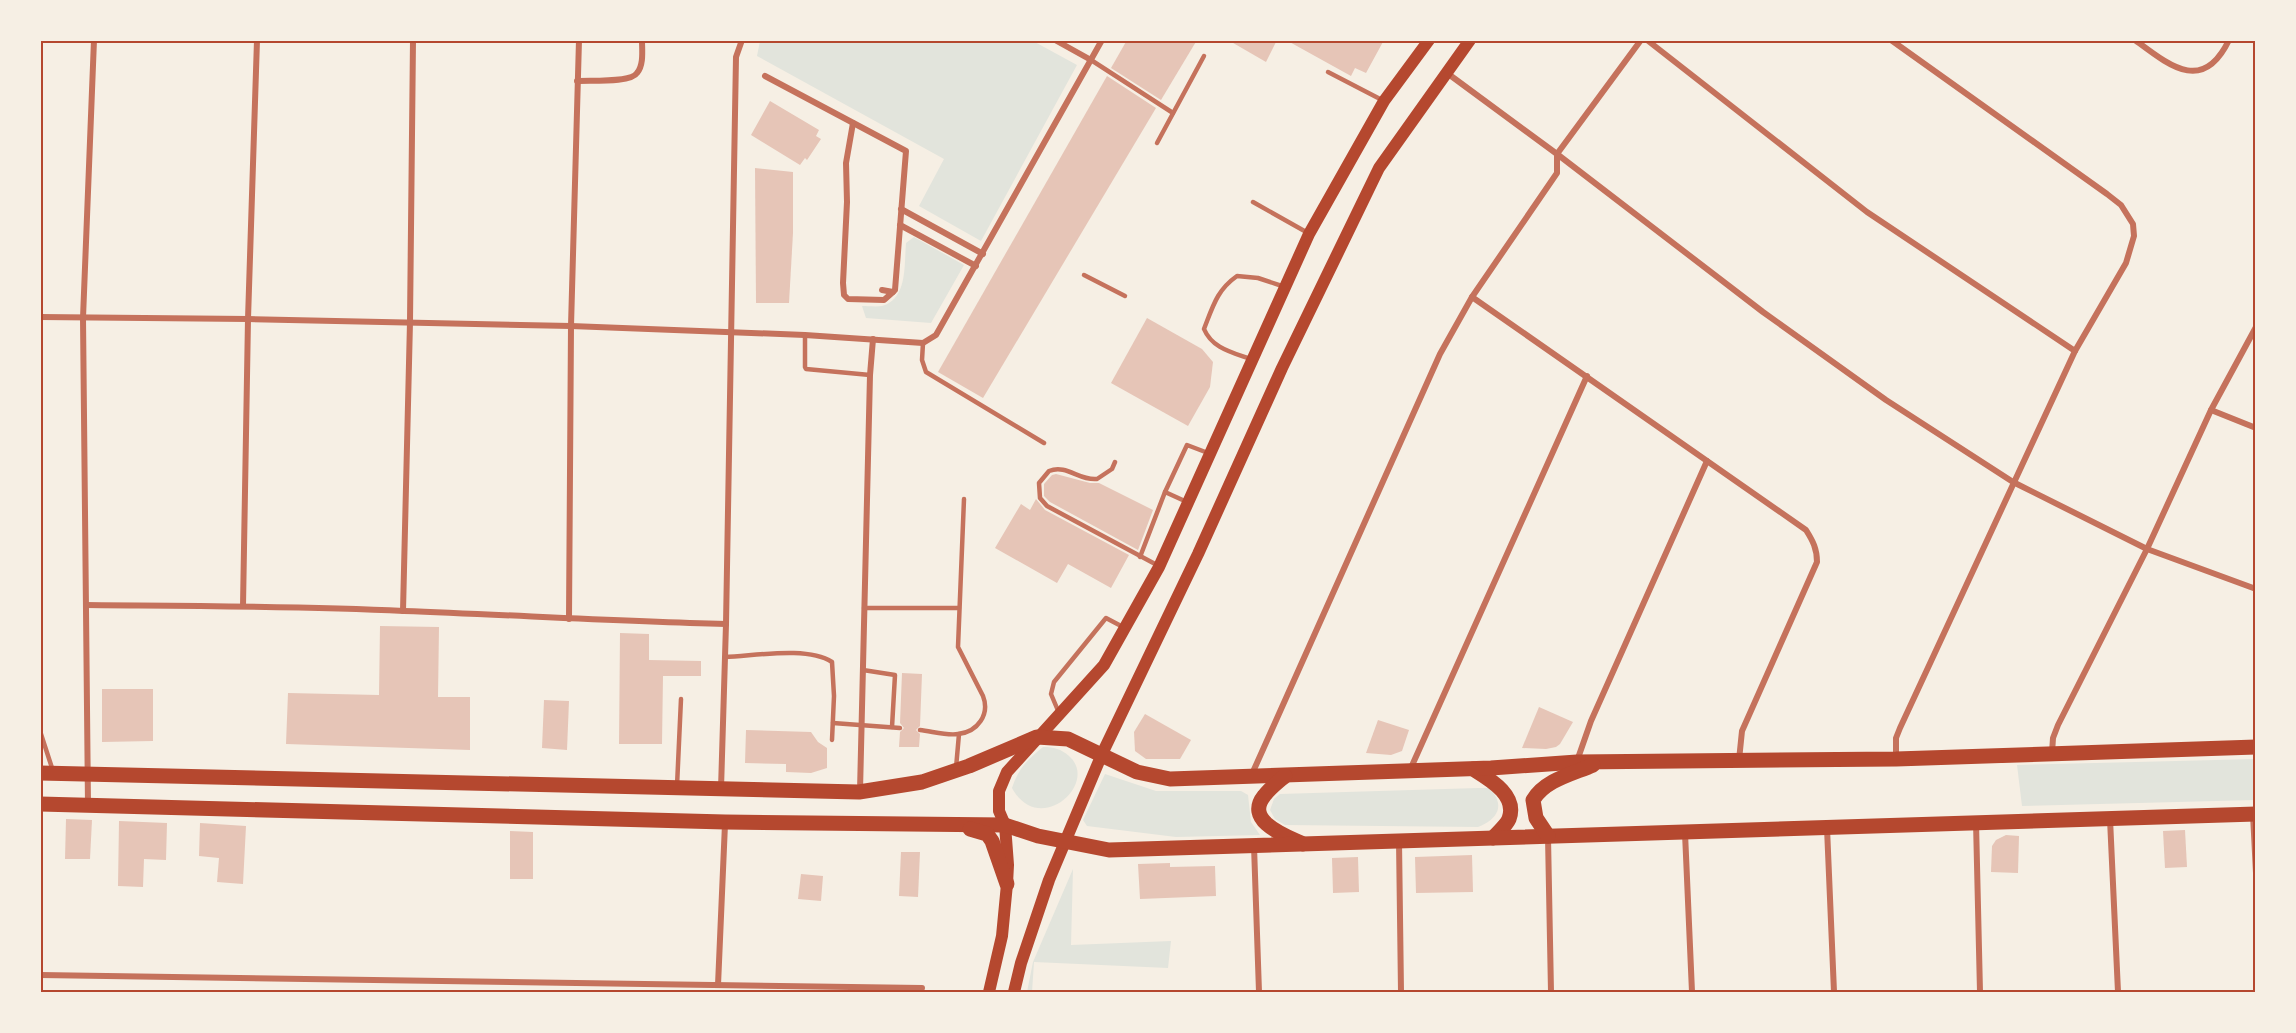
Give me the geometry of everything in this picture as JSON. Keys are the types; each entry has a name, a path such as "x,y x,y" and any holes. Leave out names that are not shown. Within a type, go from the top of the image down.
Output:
{"main road":[{"path":"989,993 1002,936 1008,865 1005,825 999,811 999,791 1007,772 1104,664 1125,628 1159,567 1309,234 1384,101 1430,40"},
{"path":"1014,993 1033,926 1102,754 1198,554 1281,368 1379,168 1470,40"},
{"path":"47,773 860,792 922,782 956,771 1037,737 1068,739 1137,772 1170,779 1473,769 1577,762 1896,759 2256,747"},
{"path":"1548,836 1533,810 1533,800 1539,790 1599,762"},
{"path":"1473,769 1499,787 1509,803 1508,822 1493,838"},
{"path":"1285,776 1264,796 1260,805 1260,814 1268,826 1305,844"},
{"path":"40,804 725,822 1005,825 1038,836 1109,850 2254,814"},
{"path":"943,824 987,834 992,841 1006,884"}],"street":[{"path":"88,805 83,318 94,40"},
{"path":"243,606 248,319 257,40"},
{"path":"404,610 413,40"},
{"path":"569,619 571,326 579,40"},
{"path":"721,790 736,57 742,40"},
{"path":"1055,40 1091,60"},
{"path":"40,317 571,326 805,335 922,343 936,335 1102,40"},
{"path":"1251,776 1440,354 1472,297 1553,181 1557,173 1557,154 1641,40"},
{"path":"1647,40 1867,212 2075,351"},
{"path":"1891,40 2108,194 2121,205 2133,224 2134,236 2126,263 2075,351 1900,728 1896,738 1896,759"},
{"path":"2135,40 2166,63 2184,70 2200,70 2212,65 2222,55 2229,40"},
{"path":"577,81 630,79 638,73 642,56 640,41"},
{"path":"1446,72 1763,312 1886,400 2013,482 2146,549 2256,589"},
{"path":"765,76 854,123 906,151 895,290 884,300 848,299 844,295 848,202 846,163 854,123"},
{"path":"902,208 983,254"},
{"path":"900,225 976,266"},
{"path":"882,290 893,292"},
{"path":"1472,297 1806,530 1817,551 1817,562 1742,731 1738,762"},
{"path":"2052,753 2053,738 2058,725 2146,549 2211,410 2256,327"},
{"path":"860,792 870,375 873,339"},
{"path":"1410,771 1587,376"},
{"path":"2211,410 2256,428"},
{"path":"1577,762 1591,722 1707,461"},
{"path":"86,605 404,610 569,619 726,624"},
{"path":"2254,814 2256,873"},
{"path":"2110,818 2118,993"},
{"path":"718,985 725,822"},
{"path":"1976,822 1980,993"},
{"path":"1827,828 1834,993"},
{"path":"1685,833 1692,993"},
{"path":"1548,836 1551,993"},
{"path":"1400,841 1401,993"},
{"path":"1254,846 1259,993"},
{"path":"40,975 922,988"}],"lane":[{"path":"1157,143 1204,56"},
{"path":"1091,60 1173,113"},
{"path":"1328,72 1384,101"},
{"path":"1253,202 1309,234"},
{"path":"1084,275 1125,296"},
{"path":"1253,360 1219,347 1209,340 1204,329 1212,308 1223,285 1237,276 1258,278 1285,287"},
{"path":"805,335 806,369 870,375"},
{"path":"922,343 922,360 926,372 1044,443"},
{"path":"1140,556 1165,492 1187,445 1210,454"},
{"path":"1115,462 1112,469 1097,479 1084,478 1064,469 1049,471 1039,483 1039,493 1047,506 1159,567"},
{"path":"1165,492 1187,502"},
{"path":"920,730 959,734 979,725 984,717 986,703 958,647 964,499"},
{"path":"864,608 959,608"},
{"path":"1059,714 1051,694 1052,686 1106,618 1125,628"},
{"path":"725,657 802,653 824,657 832,662 832,740"},
{"path":"863,670 895,675 892,727"},
{"path":"676,789 681,699"},
{"path":"833,723 900,728"},
{"path":"40,731 47,773"},
{"path":"956,771 959,734"}],"shaded area":[{"path":"760,41 1033,41 1077,65 981,241 919,206 944,159 757,56"},
{"path":"914,237 964,265 931,323 866,318 862,306 882,306 896,296 903,280 906,243"},
{"path":"1043,747 1057,749 1069,756 1077,767 1077,779 1072,791 1062,801 1050,807 1037,808 1023,802 1012,788 1024,765"},
{"path":"2255,759 2255,800 2022,806 2017,765"},
{"path":"1105,774 1156,791 1241,791 1248,795 1251,822 1260,835 1176,837 1087,826 1083,820"},
{"path":"1489,788 1497,800 1497,811 1491,820 1478,827 1285,825 1275,819 1270,810 1274,799 1280,794"},
{"path":"1073,869 1071,945 1171,941 1168,968 1034,962 1032,992 1027,992 1033,962"}],"building":[{"path":"1127,40 1197,40 1161,100 1111,68"},
{"path":"1228,40 1277,40 1266,62"},
{"path":"1286,40 1384,40 1366,73 1355,68 1351,76"},
{"path":"1107,76 1156,108 983,398 938,372"},
{"path":"770,101 819,130 816,136 821,139 807,160 805,158 800,165 751,135"},
{"path":"755,168 793,172 793,233 789,303 756,303"},
{"path":"1147,318 1202,349 1213,362 1210,387 1188,426 1111,383"},
{"path":"1056,474 1090,483 1099,483 1153,510 1138,550 1050,502 1044,496 1044,484"},
{"path":"1036,499 1045,510 1129,555 1111,588 1068,564 1057,583 995,548 1021,504 1030,510"},
{"path":"380,626 439,627 438,697 470,697 470,750 286,744 288,693 379,695"},
{"path":"620,633 649,634 649,660 701,661 701,676 663,676 662,744 619,744"},
{"path":"902,673 922,674 920,726 916,730 920,734 919,747 899,747 900,732 904,728 900,723"},
{"path":"102,689 153,689 153,741 102,742"},
{"path":"544,700 569,701 567,750 542,748"},
{"path":"1539,707 1573,722 1556,747 1522,748"},
{"path":"1145,714 1191,740 1180,759 1146,759 1135,751 1134,732"},
{"path":"1378,720 1409,730 1402,751 1391,755 1366,753"},
{"path":"746,730 811,732 818,742 827,748 827,768 811,773 786,772 786,764 745,763"},
{"path":"66,819 92,820 90,859 65,859"},
{"path":"119,821 167,823 166,860 144,859 143,887 118,886"},
{"path":"200,823 246,826 243,884 217,882 219,858 199,856"},
{"path":"2185,830 2187,867 2165,868 2163,831"},
{"path":"510,831 533,832 533,879 510,879"},
{"path":"2006,835 2019,836 2018,873 1991,872 1992,846 1996,840"},
{"path":"901,852 920,852 918,897 899,896"},
{"path":"1472,855 1473,892 1416,893 1415,857"},
{"path":"1358,857 1359,892 1333,893 1332,858"},
{"path":"1170,863 1170,867 1215,866 1216,896 1140,899 1138,864"},
{"path":"801,874 823,876 821,901 798,899"}]}
